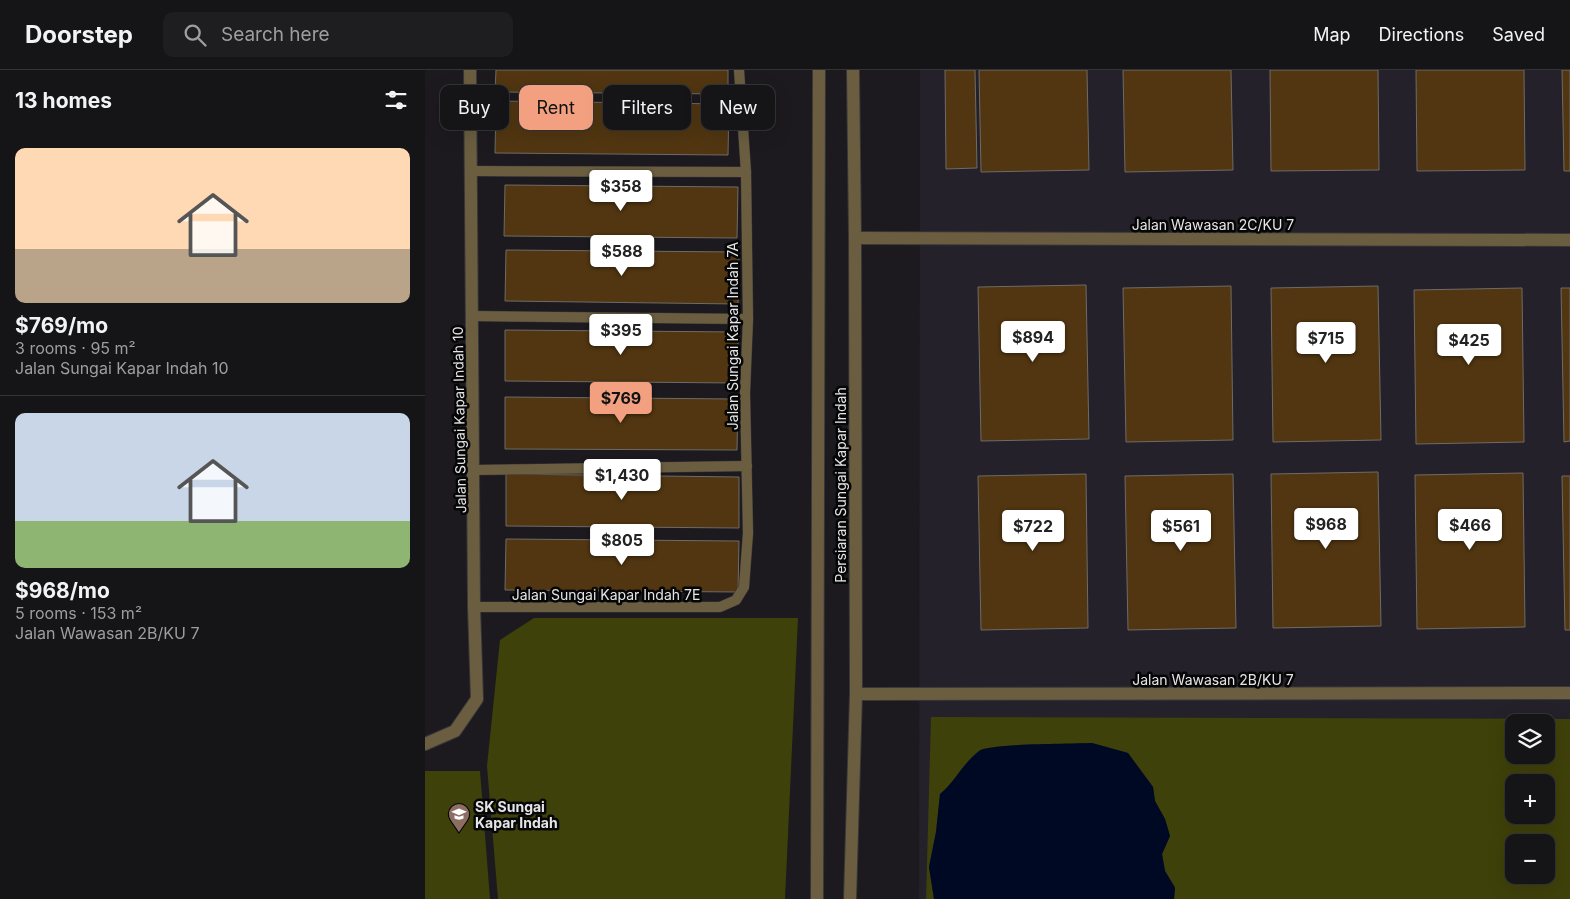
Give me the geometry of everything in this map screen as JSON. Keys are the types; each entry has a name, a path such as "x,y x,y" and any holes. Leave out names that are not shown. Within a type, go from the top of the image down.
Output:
{"street":[{"name":"Jalan Sungai Kapar Indah 10","path":"425,744 455,730 477,699 474,607 470,70"},
{"name":"Persiaran Sungai Kapar Indah","path":"817,899 819,70"},
{"name":"Persiaran Sungai Kapar Indah","path":"850,899 856,694 853,70"},
{"name":"Jalan Wawasan 2C/KU 7","path":"855,238 1570,240"},
{"name":"Jalan Wawasan 2B/KU 7","path":"856,694 1570,694"}],"lane":[{"name":"Jalan Sungai Kapar Indah 7A","path":"736,600 744,587 749,533 745,393 748,319 746,172 739,70"},
{"path":"471,171 746,172"},
{"path":"472,316 748,319"},
{"path":"474,470 747,466"},
{"name":"Jalan Sungai Kapar Indah 7E","path":"474,607 720,607 736,600"}],"shaded area":[{"path":"920,70 1570,70 1570,899 919,899"},
{"path":"534,618 798,618 785,899 498,899 487,766 500,640"},
{"path":"931,717 1505,719 1505,764 1555,764 1555,719 1570,719 1570,899 1174,899 1175,887 1165,871 1162,854 1170,836 1165,819 1155,801 1153,787 1128,753 1092,743 1007,746 981,750 960,771 949,787 940,794 936,832 929,867 934,899 926,899"},
{"name":"SK Sungai Kapar Indah","path":"425,771 480,771 490,899 425,899"}],"water":[{"path":"1092,743 1128,753 1153,787 1155,801 1165,819 1170,836 1162,854 1165,871 1175,888 1174,899 934,899 929,867 936,832 940,794 973,756 986,748 1032,744"}],"building":[{"path":"496,70 728,70 728,85 701,85 701,94 691,94 691,85 603,85 603,93 593,93 593,85 519,85 519,92 509,92 509,85 495,85"},
{"path":"945,70 975,70 977,168 946,169"},
{"path":"979,70 1087,70 1089,170 981,172"},
{"path":"1123,70 1231,70 1233,170 1125,172"},
{"path":"1270,70 1378,70 1379,170 1271,171"},
{"path":"1416,70 1524,70 1525,170 1417,171"},
{"path":"1562,70 1570,70 1570,171 1564,171"},
{"path":"509,101 519,101 519,130 593,130 593,102 603,102 603,130 691,130 691,104 701,104 701,130 728,130 728,155 495,153 495,130 509,130"},
{"path":"505,185 738,187 737,238 504,236"},
{"path":"506,250 739,252 738,304 505,301"},
{"path":"1086,285 1089,439 981,441 978,287"},
{"path":"1231,286 1233,440 1126,442 1123,288"},
{"path":"1378,286 1381,440 1273,442 1271,288"},
{"path":"1522,288 1524,442 1416,444 1414,290"},
{"path":"1561,288 1570,288 1570,441 1564,442"},
{"path":"505,330 738,332 738,383 505,381"},
{"path":"505,397 738,399 737,450 505,449"},
{"path":"1378,472 1381,626 1273,628 1271,474"},
{"path":"1523,473 1525,627 1417,629 1415,475"},
{"path":"506,474 739,477 739,528 506,526"},
{"path":"1086,474 1088,628 981,630 978,476"},
{"path":"1233,474 1236,628 1128,630 1125,476"},
{"path":"1562,476 1570,476 1570,630 1565,630"},
{"path":"506,539 739,541 738,592 505,590"}],"place":[{"name":"SK Sungai Kapar Indah","path":"459,833"}]}
